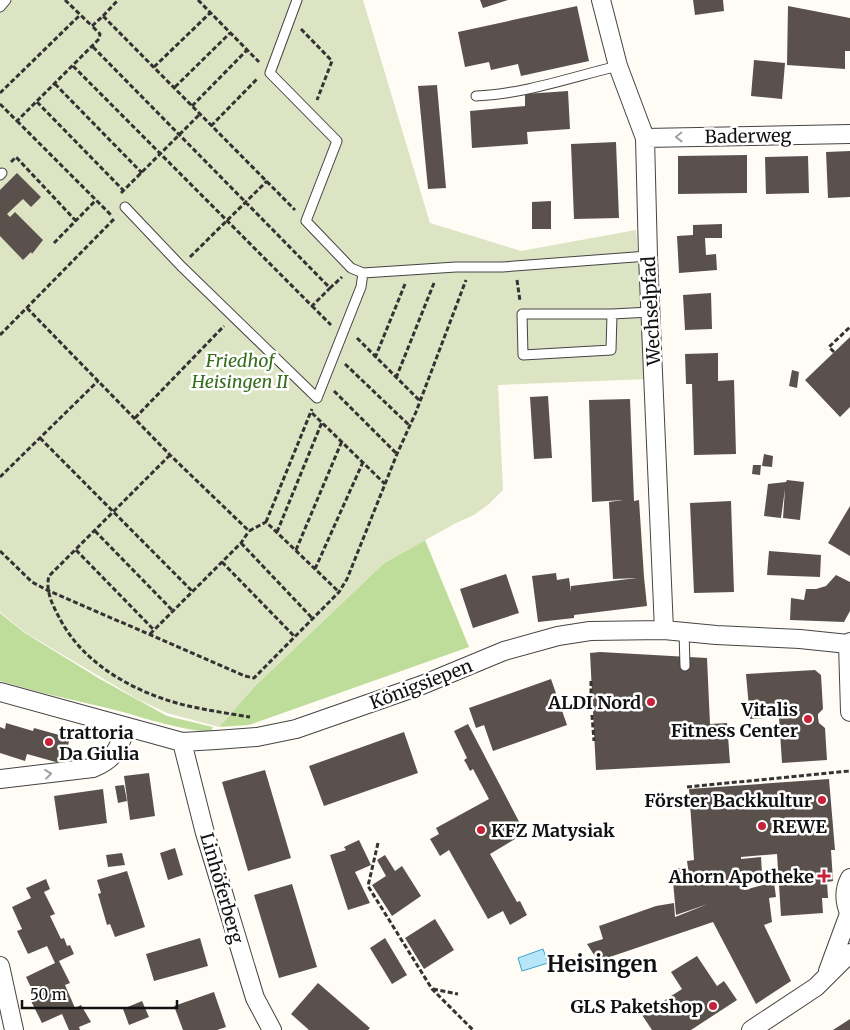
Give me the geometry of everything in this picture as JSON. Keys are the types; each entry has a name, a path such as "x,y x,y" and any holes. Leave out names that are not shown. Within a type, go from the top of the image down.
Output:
{"street":[{"name":"Wechselpfad","path":"601,0 618,66 646,138 648,256 664,630"},
{"name":"Baderweg","path":"646,138 850,134"},
{"name":"Königsiepen","path":"0,692 182,742 257,737 296,729 422,685 504,651 558,636 596,631 664,630 849,643"},
{"path":"849,643 850,712"},
{"path":"0,779 93,768 107,762 115,754 127,727"},
{"name":"Linhöferberg","path":"182,742 206,833 255,998 272,1030"},
{"path":"827,976 849,915 844,889 850,878"},
{"path":"751,1030 816,987 850,953"},
{"path":"0,966 14,1030"}],"lane":[{"path":"0,7 6,0"},
{"path":"297,0 268,71 337,141 306,221 351,268 363,273 456,267 515,266 648,256"},
{"path":"476,96 493,95 530,88 618,66"},
{"path":"125,207 181,266 317,398 361,287 363,273"},
{"path":"612,314 611,350 523,355 522,314 651,312"},
{"path":"684,632 685,666"}],"path":[{"path":"17,121 100,39 100,34 65,0"},
{"path":"92,26 118,0"},
{"path":"198,0 268,71 211,126"},
{"path":"154,67 210,13"},
{"path":"0,94 80,15"},
{"path":"103,16 306,221"},
{"path":"290,18 332,61 311,114"},
{"path":"175,88 230,33"},
{"path":"93,47 330,288"},
{"path":"192,106 247,50"},
{"path":"73,66 342,336"},
{"path":"55,84 142,173"},
{"path":"37,102 124,191"},
{"path":"0,104 114,218"},
{"path":"116,198 200,114"},
{"path":"1,174 16,157 76,221"},
{"path":"181,266 267,181"},
{"path":"54,243 96,200"},
{"path":"0,335 125,207"},
{"path":"515,266 522,314"},
{"path":"312,306 351,268"},
{"path":"0,551 32,582 47,590 250,678 258,675 339,592 347,579 420,401 465,282 468,268"},
{"path":"458,282 465,282"},
{"path":"396,378 434,283"},
{"path":"424,284 442,283"},
{"path":"375,358 405,284"},
{"path":"395,285 414,284"},
{"path":"27,308 170,455 248,531"},
{"path":"135,418 234,317"},
{"path":"345,326 420,401"},
{"path":"834,352 830,347 850,327"},
{"path":"334,354 410,426"},
{"path":"0,477 98,381"},
{"path":"324,381 397,454"},
{"path":"150,634 241,543 248,531 266,522 317,398"},
{"path":"312,412 385,484"},
{"path":"277,532 322,422"},
{"path":"40,438 192,592"},
{"path":"296,550 342,441"},
{"path":"170,455 49,576 47,590 55,611 66,631 79,648 112,675 161,697 192,707 252,718 257,737"},
{"path":"315,569 363,462"},
{"path":"266,522 339,592"},
{"path":"95,531 172,611"},
{"path":"241,543 313,619"},
{"path":"76,550 154,630"},
{"path":"222,562 295,637"},
{"path":"591,681 591,705"},
{"path":"592,715 594,741"},
{"path":"687,787 850,771"},
{"path":"378,844 368,886 432,989 472,1030"},
{"path":"432,989 458,994"}],"green space":[{"name":"Friedhof Heisingen II","path":"0,0 363,0 430,223 521,251 636,230 648,379 498,385 503,490 474,515 384,563 253,688 219,727 167,713 139,700 26,633 0,612"},
{"path":"425,540 469,647 249,725 219,727 254,687 384,563"},
{"path":"0,613 25,633 100,679 167,716 213,727 211,732 176,727 0,681"}],"water":[{"path":"543,949 548,963 522,971 518,958"}],"building":[{"path":"480,0 508,0 483,8"},
{"path":"693,0 723,0 724,11 695,15"},
{"path":"577,6 589,61 521,76 518,64 491,70 489,62 465,67 458,32"},
{"path":"788,6 850,18 850,51 845,51 845,69 787,65"},
{"path":"754,60 785,63 782,99 751,96"},
{"path":"437,85 446,188 428,189 418,86"},
{"path":"568,91 570,129 527,132 528,144 472,148 470,111 525,106 525,94"},
{"path":"616,142 619,218 574,219 571,144"},
{"path":"850,151 850,197 828,198 826,152"},
{"path":"747,155 747,193 678,194 678,156"},
{"path":"808,156 809,193 766,194 765,157"},
{"path":"17,173 41,197 31,207 23,199 7,214 10,217 15,212 43,240 32,254 31,252 23,260 0,236 0,190"},
{"path":"551,201 551,229 532,229 532,202"},
{"path":"722,224 722,238 705,238 706,255 716,254 717,270 679,273 677,236 693,235 693,225"},
{"path":"711,293 712,329 685,330 683,295"},
{"path":"850,337 850,407 840,417 805,380"},
{"path":"718,353 718,381 734,380 736,454 694,455 692,384 686,384 685,354"},
{"path":"792,370 799,372 797,388 789,386"},
{"path":"548,396 552,458 534,459 530,397"},
{"path":"630,399 634,501 639,500 647,606 574,615 574,618 538,622 532,576 556,573 557,580 569,578 571,592 571,586 637,578 613,579 609,502 623,500 592,502 589,400"},
{"path":"764,454 773,456 772,467 762,466"},
{"path":"753,465 761,465 760,475 752,474"},
{"path":"787,480 804,482 800,520 783,518 785,489 781,518 764,516 768,484 786,482"},
{"path":"731,501 734,592 694,593 690,503"},
{"path":"850,506 850,556 828,543"},
{"path":"769,551 821,555 820,577 767,575"},
{"path":"506,574 519,613 473,628 460,589"},
{"path":"836,575 850,582 850,611 844,622 790,620 791,598 804,600 806,589 826,586"},
{"name":"ALDI Nord","path":"590,653 707,658 710,724 727,723 730,763 596,770"},
{"path":"815,670 821,675 823,709 818,714 818,718 819,723 825,728 827,760 782,763 779,717 750,719 746,674"},
{"path":"551,679 567,725 493,751 484,725 476,728 469,708"},
{"path":"6,723 33,731 34,728 70,738 63,764 27,754 25,761 0,753 0,727 5,729"},
{"path":"468,724 525,833 490,854 517,902 520,901 527,915 510,925 503,911 488,919 449,850 440,856 430,839 439,834 436,828 489,799 473,769 470,771 464,760 467,758 454,731"},
{"path":"404,732 418,773 324,806 309,766"},
{"path":"265,770 291,858 248,871 222,782"},
{"path":"149,773 155,816 130,820 124,776"},
{"path":"829,779 835,850 831,850 833,881 827,882 828,898 822,898 823,913 781,916 777,854 741,857 741,859 761,857 762,874 743,876 744,890 774,882 776,897 769,898 772,922 764,925 791,981 756,1004 713,922 598,961 587,944 603,939 599,926 656,906 674,903 675,917 708,904 676,915 673,881 680,881 678,868 688,868 687,861 694,860 689,789"},
{"path":"124,785 127,801 118,803 115,786"},
{"path":"103,789 107,823 59,830 54,796"},
{"path":"359,840 371,865 355,872 370,903 348,910 330,855 346,850 344,847"},
{"path":"175,848 183,875 168,880 160,853"},
{"path":"122,853 125,865 108,867 106,855"},
{"path":"385,855 395,871 402,866 421,896 392,916 372,885 386,876 377,860"},
{"path":"127,871 145,927 115,937 110,924 107,925 98,894 101,893 97,880"},
{"path":"46,879 50,889 44,892 55,914 50,916 61,939 64,938 67,946 70,945 74,954 59,961 70,983 65,985 75,1008 81,1005 91,1022 79,1027 80,1030 69,1030 62,1014 42,1023 31,1001 36,998 26,977 55,963 47,946 28,954 17,931 22,929 12,907 31,898 26,888"},
{"path":"292,884 317,967 279,978 254,895"},
{"path":"435,919 454,950 424,969 405,938"},
{"path":"200,938 208,966 154,981 146,954"},
{"path":"385,938 407,975 392,984 370,948"},
{"path":"697,956 717,986 724,981 737,1000 691,1030 652,1030 642,1015 682,989 671,972"},
{"path":"318,983 370,1028 368,1030 309,1030 291,1014"},
{"path":"214,992 226,1027 217,1030 183,1030 174,1006"},
{"path":"142,1001 149,1017 129,1025 123,1009"},
{"path":"850,1019 850,1030 833,1030"}],"place":[{"name":"ALDI Nord","path":"651,702"},
{"name":"Vitalis Fitness Center","path":"808,719"},
{"name":"trattoria Da Giulia","path":"49,742"},
{"name":"Förster Backkultur","path":"822,800"},
{"name":"REWE","path":"762,826"},
{"name":"KFZ Matysiak","path":"481,830"},
{"name":"Ahorn Apotheke","path":"824,876"},
{"name":"GLS Paketshop","path":"713,1006"}],"district":[{"name":"Heisingen","path":"602,964"}]}
